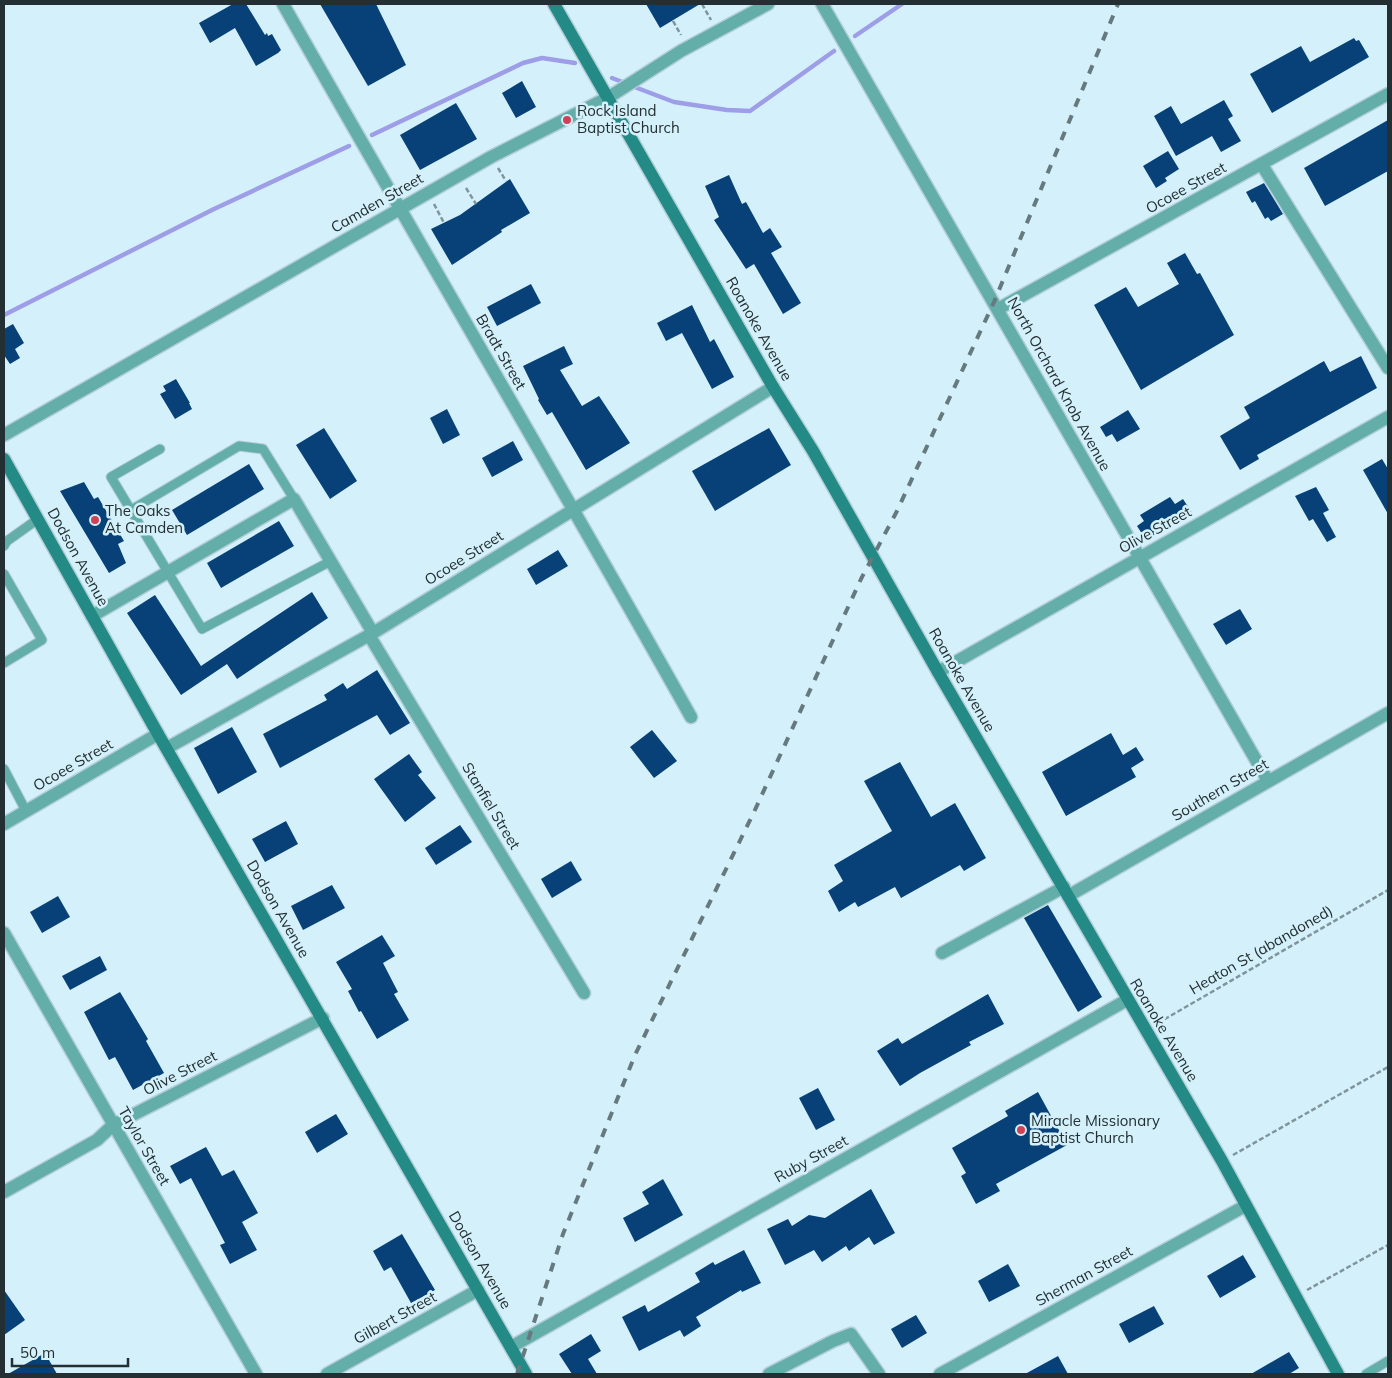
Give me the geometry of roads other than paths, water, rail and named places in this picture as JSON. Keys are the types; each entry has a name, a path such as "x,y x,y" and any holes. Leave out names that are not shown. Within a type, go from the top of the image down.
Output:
{"street":[{"name":"Bradt Street","path":"283,4 399,209 574,508 691,717"},
{"name":"Roanoke Avenue","path":"554,4 609,97 773,387 813,451 938,672 1222,1161 1338,1374"},
{"name":"Camden Street","path":"4,435 459,175 609,97 681,51 768,4"},
{"name":"North Orchard Knob Avenue","path":"822,4 998,309 1138,558 1268,781"},
{"name":"Ocoee Street","path":"998,309 1388,94"},
{"path":"1262,165 1388,368"},
{"name":"Ocoee Street","path":"167,748 371,634 773,387"},
{"name":"Olive Street","path":"938,672 1388,417"},
{"name":"Dodson Avenue","path":"4,458 158,734 526,1374"},
{"path":"92,616 294,499"},
{"name":"Stanfiel Street","path":"294,499 371,634 584,993"},
{"name":"Southern Street","path":"942,952 1066,892 1388,713"},
{"name":"Ocoee Street","path":"4,824 158,734"},
{"name":"Taylor Street","path":"4,933 256,1374"},
{"name":"Ruby Street","path":"511,1347 1127,1000"},
{"name":"Olive Street","path":"4,1192 97,1140 113,1125 322,1018"},
{"name":"Sherman Street","path":"940,1374 1245,1206"},
{"name":"Gilbert Street","path":"327,1374 478,1290"},
{"path":"769,1374 833,1341 851,1334 879,1374"}],"lane":[{"path":"130,510 239,446 263,449 294,499"},
{"path":"160,449 111,477 202,629 331,561"},
{"path":"4,546 7,541 38,519"},
{"path":"4,574 42,640 4,663"},
{"path":"4,769 26,811"},
{"path":"1366,1374 1388,1361"}],"waterway":[{"path":"855,36 902,4"},
{"path":"632,86 674,102 727,110 750,111 834,51"},
{"path":"372,135 523,63 542,58 575,63"},
{"path":"612,78 625,83"},
{"path":"4,315 214,209 349,146"}],"railway":[{"path":"517,1374 563,1234 635,1055 754,812 861,579 897,511 994,302 1118,4"}],"place":[{"name":"Rock Island Baptist Church","path":"567,120"},
{"name":"The Oaks At Camden","path":"95,520"},
{"name":"Miracle Missionary Baptist Church","path":"1021,1130"}]}
